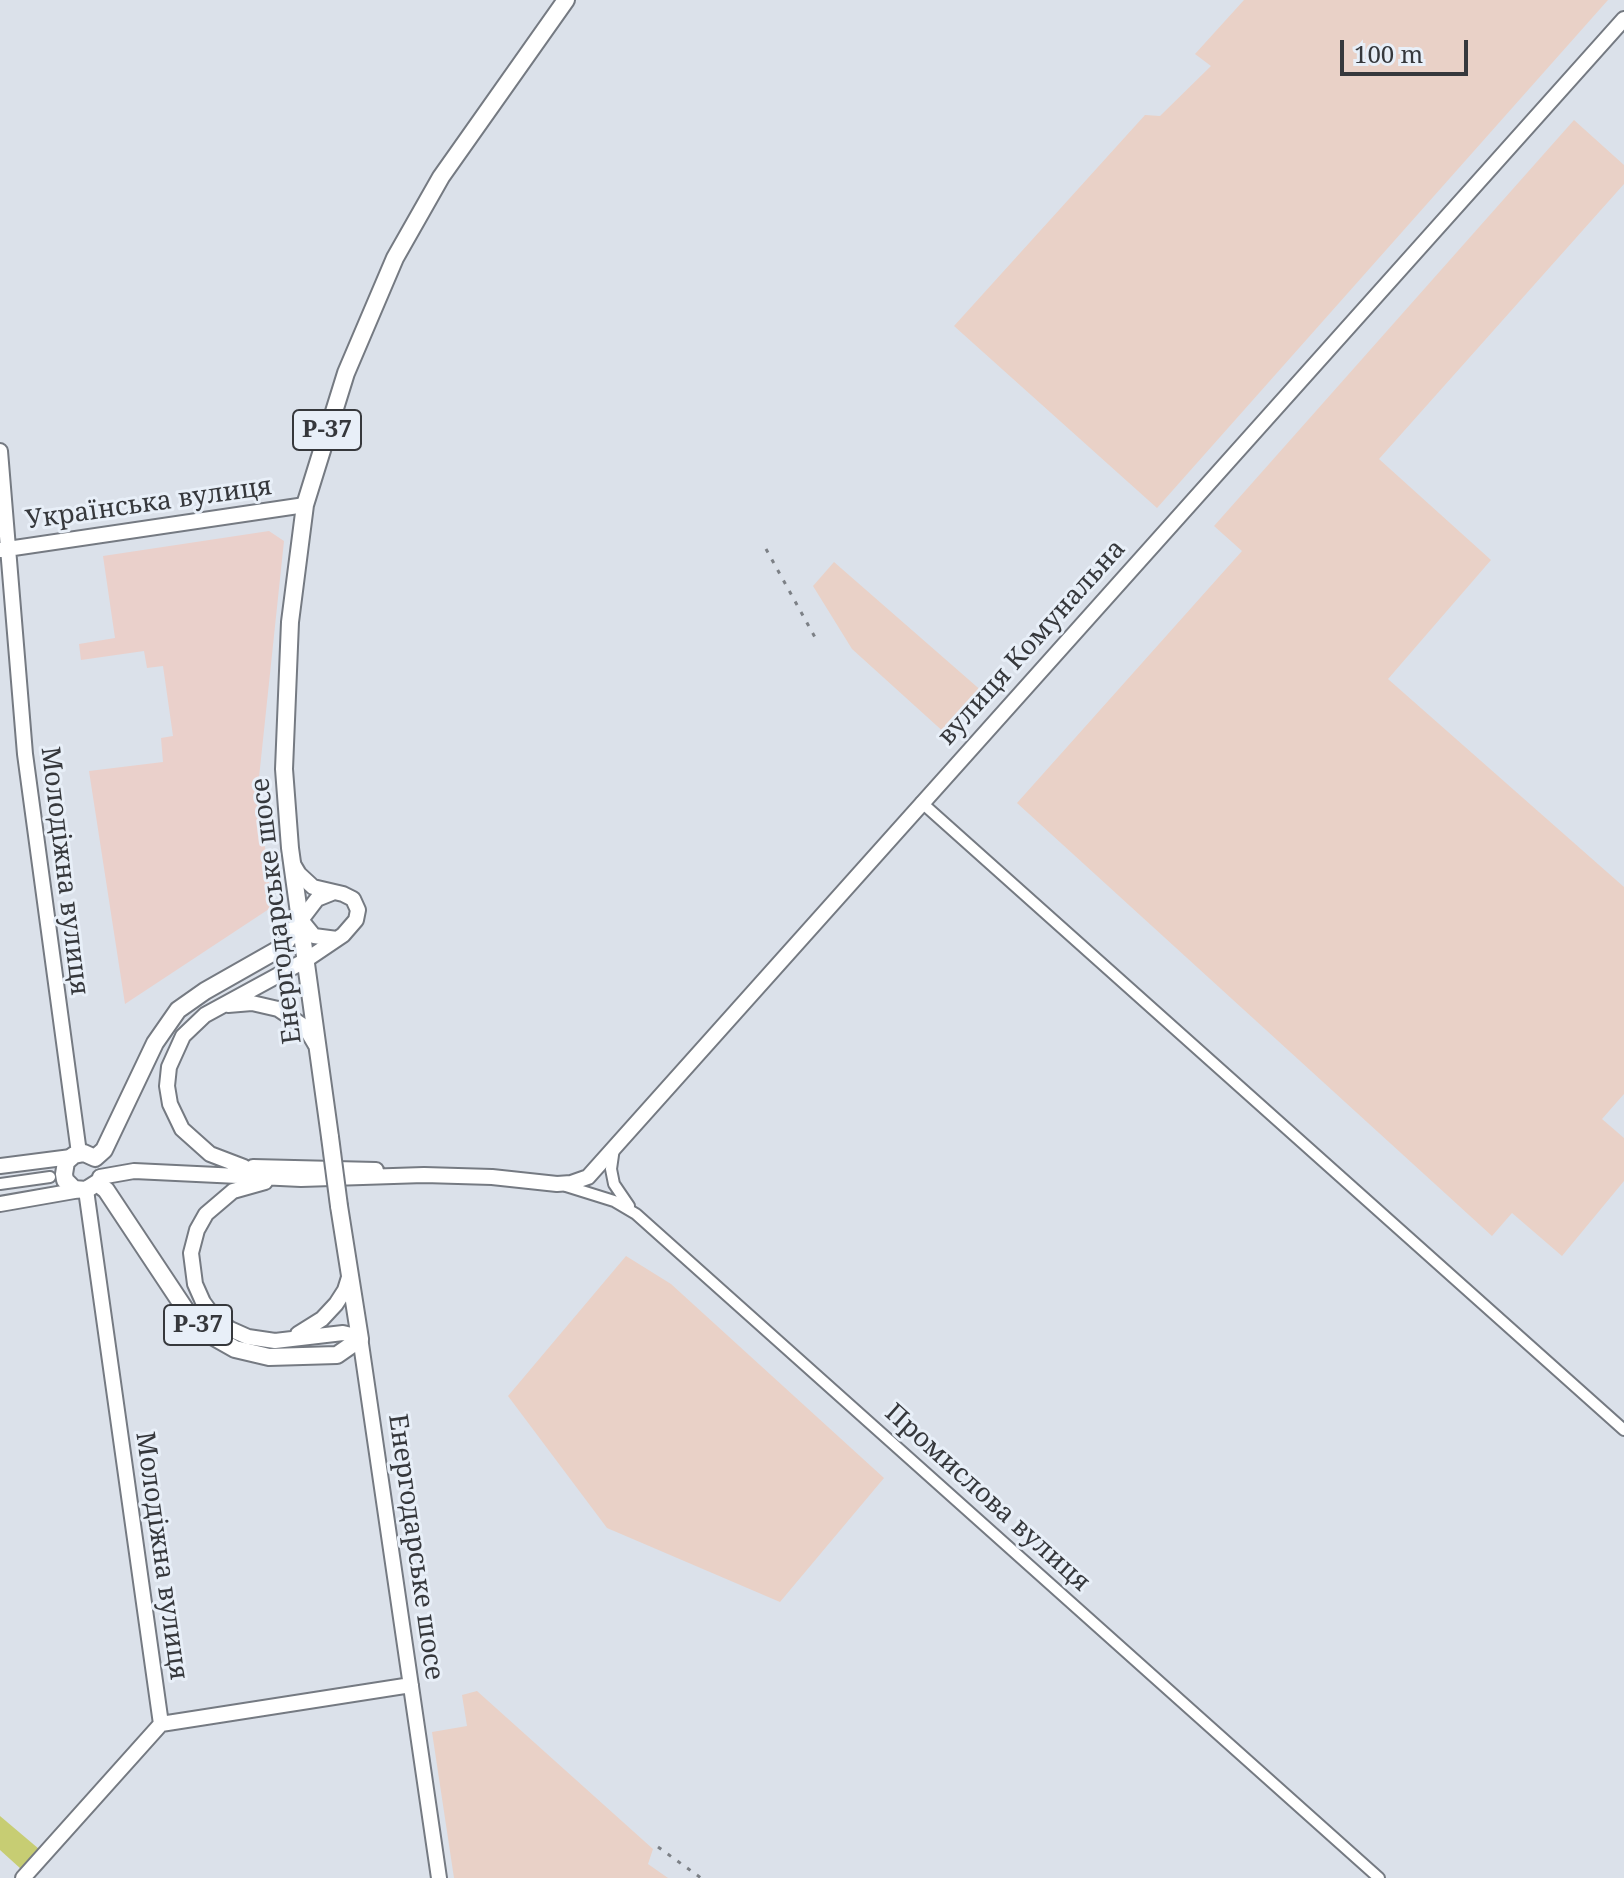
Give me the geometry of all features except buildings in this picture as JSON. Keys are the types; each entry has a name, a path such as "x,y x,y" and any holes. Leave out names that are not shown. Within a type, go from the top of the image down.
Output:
{"main road":[{"name":"Енергодарське шосе","path":"360,1339 317,1050 284,769 291,610 305,505 346,373 395,258 441,177 566,0"},
{"path":"88,1171 104,1150 155,1043 178,1010 273,952 286,942 301,920"},
{"name":"Р-37","path":"88,1171 119,1207 187,1312 215,1340 257,1355 280,1358 330,1355"},
{"path":"330,1355 360,1339"}],"street":[{"name":"вулиця Комунальна","path":"424,1175 484,1176 549,1184 571,1183 588,1177 1624,19"},
{"name":"Молодіжна вулиця","path":"0,451 4,549 25,754 88,1171 161,1724"},
{"name":"Українська вулиця","path":"4,549 305,505"},
{"path":"921,802 1624,1430"},
{"path":"244,1167 216,1157 191,1140 177,1122 167,1086 169,1067 183,1036 196,1022 306,960 353,926 358,910 356,903 348,896 319,890 308,883 293,862"},
{"path":"335,893 317,899 301,920 314,936 337,939"},
{"path":"273,952 281,972"},
{"path":"216,1009 243,1003 278,1009 305,1027 317,1050"},
{"path":"177,1171 191,1158 191,1140"},
{"path":"614,1147 611,1169 614,1184 636,1214"},
{"path":"0,1166 88,1171 336,1167 424,1175"},
{"path":"0,1204 88,1171"},
{"path":"177,1171 301,1179"},
{"path":"360,1339 348,1333 267,1340 248,1337 230,1329 214,1317 195,1284 191,1253 202,1221 226,1196 253,1184 301,1179 424,1175"},
{"path":"0,1184 50,1177"},
{"name":"Промислова вулиця","path":"549,1184 601,1196 636,1214 1379,1878"},
{"path":"284,1340 306,1330 329,1313 341,1297 350,1273"},
{"path":"323,1334 330,1355 352,1362 365,1376"},
{"name":"Енергодарське шосе","path":"360,1339 439,1878"},
{"path":"23,1878 161,1724 411,1685"}],"shaded area":[{"path":"1244,0 1608,0 1157,508 954,326 1145,115 1160,116 1211,66 1195,54"},
{"path":"1574,120 1624,165 1624,184 1379,459 1491,560 1388,679 1624,887 1624,1094 1602,1119 1624,1138 1624,1181 1562,1256 1512,1213 1492,1236 1017,803 1242,551 1214,526"},
{"path":"269,531 284,541 258,787 272,907 125,1004 89,771 163,762 161,738 173,736 163,666 147,668 144,651 81,660 79,644 115,638 103,556"},
{"path":"834,562 984,693 947,735 852,649 813,586"},
{"path":"626,1256 671,1284 884,1478 780,1602 607,1528 508,1396"},
{"path":"477,1691 653,1849 648,1864 668,1878 454,1878 432,1732 467,1726 462,1695"}],"green space":[{"path":"0,1816 39,1849 21,1869 0,1850"}],"railway":[{"path":"766,549 816,639"},
{"path":"658,1847 701,1878"}]}
